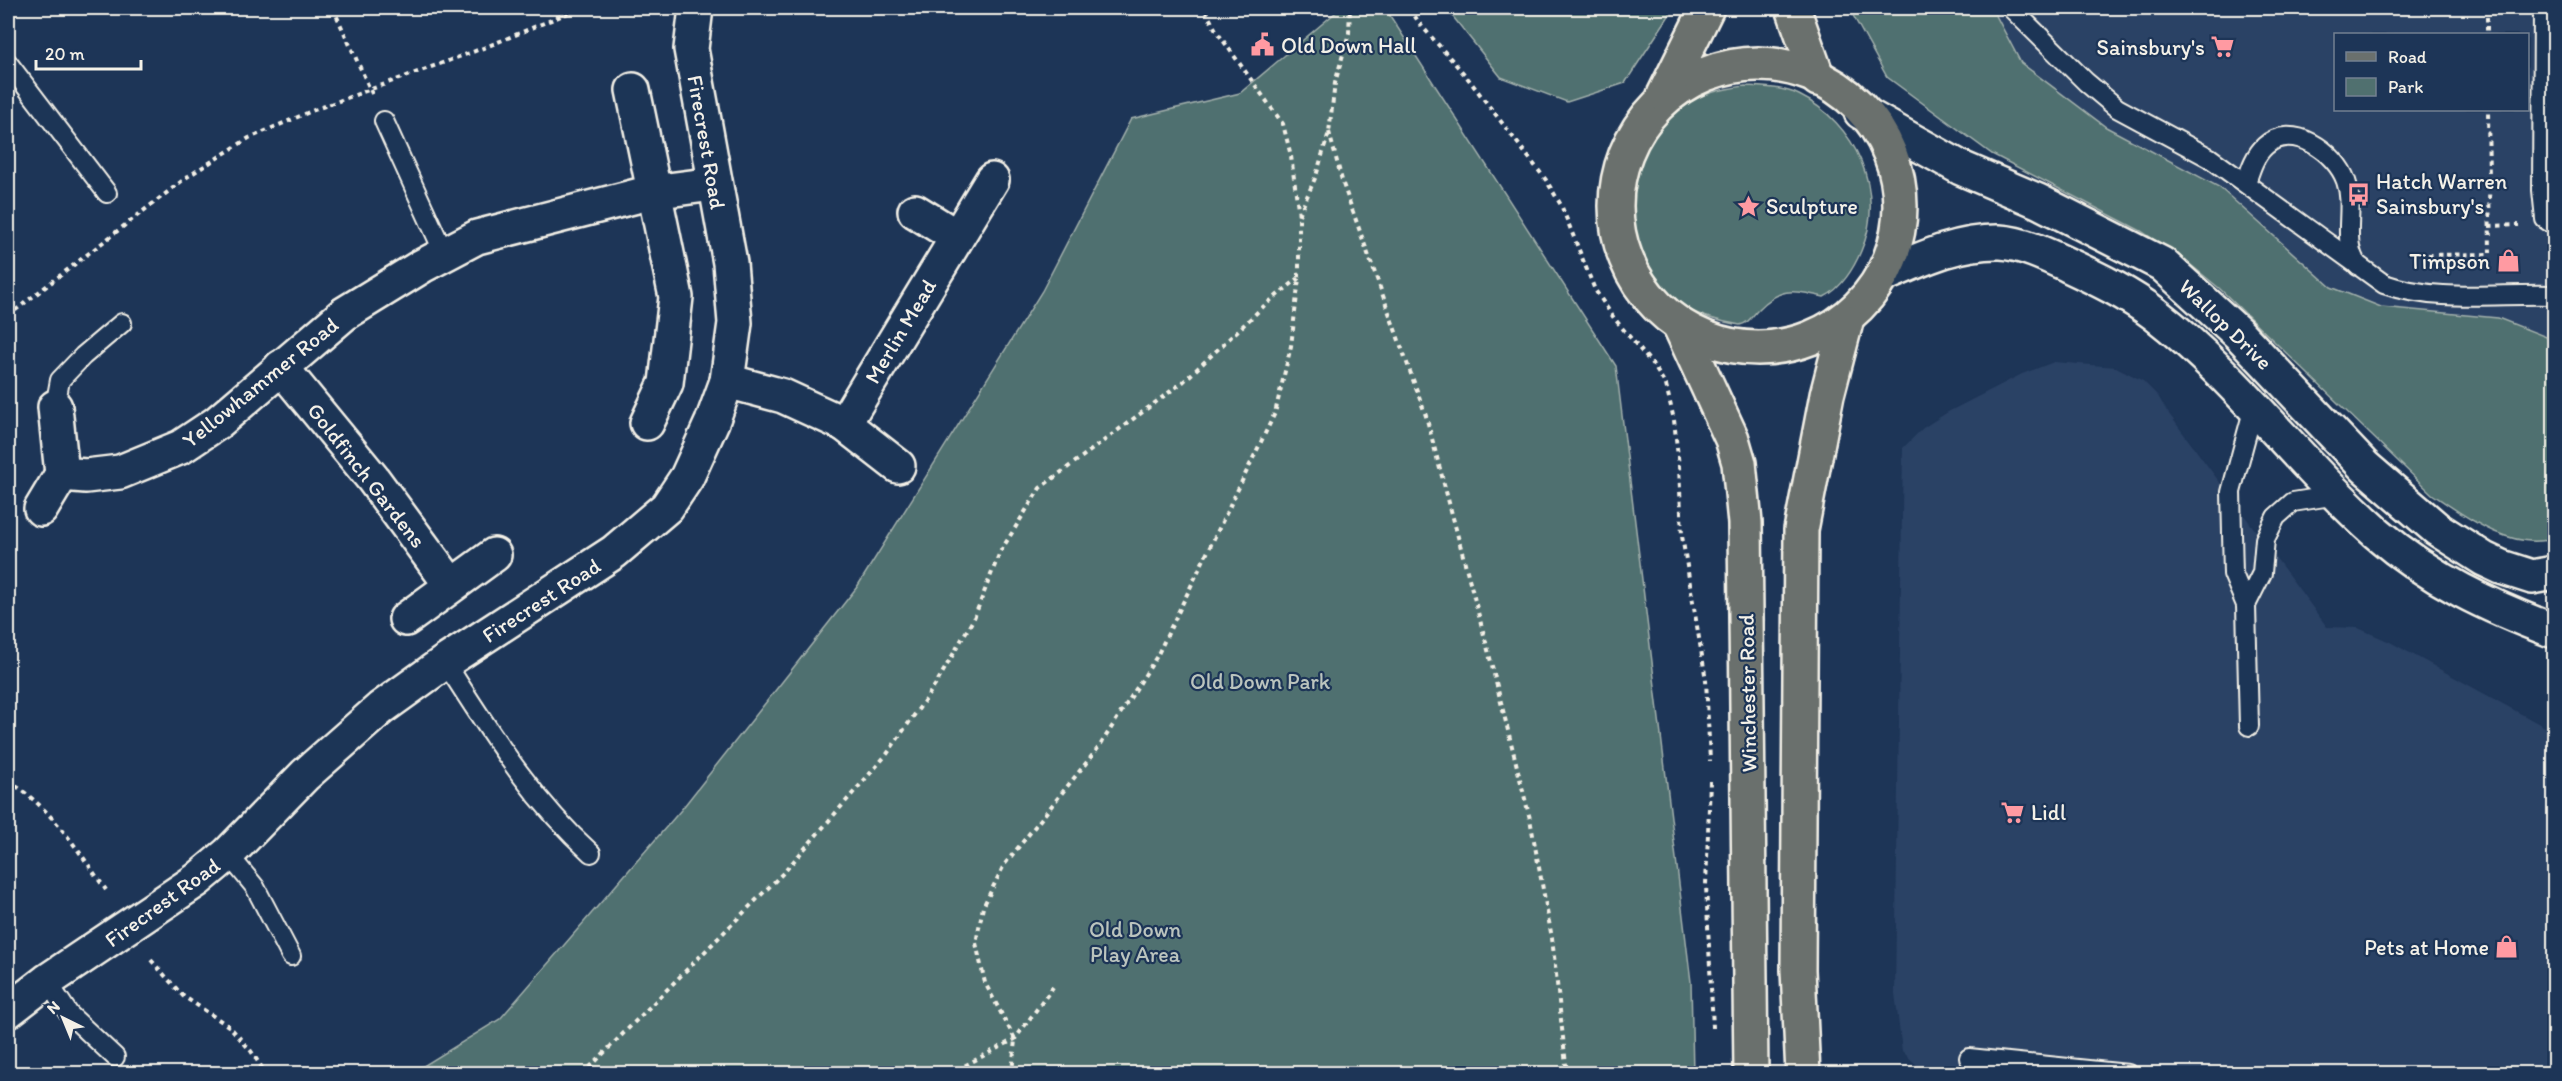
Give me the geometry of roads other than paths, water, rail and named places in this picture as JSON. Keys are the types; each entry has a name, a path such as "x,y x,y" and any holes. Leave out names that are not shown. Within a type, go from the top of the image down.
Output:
{"main road":[{"path":"1657,107 1682,84 1705,71 1741,61 1776,61 1837,90 1862,112 1885,148 1895,181 1898,208 1884,275 1863,305 1846,322 1799,344 1778,350 1758,350 1717,344 1701,338 1679,324 1648,291 1631,267 1622,247 1616,222 1620,173 1629,148 1657,107 1707,8"},
{"path":"1793,8 1818,79"},
{"path":"1803,1074 1798,970 1801,530 1827,395 1846,322"},
{"name":"Winchester Road","path":"1679,324 1732,439 1738,463 1744,513 1751,1074"}],"street":[{"name":"Firecrest Road","path":"8,1011 47,981 169,900 228,854 328,754 381,708 445,662 614,552 667,507 700,451 727,381 735,323 735,296 691,49 696,8"},
{"path":"633,90 652,192 674,279 676,297 666,383 647,423"},
{"name":"Wallop Drive","path":"1862,112 1960,168 2047,205 2162,264 2238,333 2365,467 2437,529 2484,559 2502,567 2532,577 2554,573"},
{"name":"Merlin Mead","path":"844,424 992,180"},
{"name":"Yellowhammer Road","path":"62,474 86,476 120,472 164,456 217,423 344,314 444,253 498,230 652,192 714,184"},
{"path":"915,211 957,237"},
{"name":"Wallop Drive","path":"1884,275 1957,246 2004,242 2051,257 2107,284 2154,314 2205,358 2337,495 2379,535 2435,576 2497,608 2554,631"},
{"name":"Goldfinch Gardens","path":"281,367 373,479 451,585"},
{"path":"727,381 783,396 844,424 898,466"},
{"path":"41,509 62,474 55,407"},
{"path":"406,619 494,555"}],"lane":[{"path":"2011,8 2098,94 2117,108 2210,158 2384,285 2403,291 2438,295 2554,295"},
{"path":"2543,8 2542,170 2545,219 2554,225"},
{"path":"8,63 107,193"},
{"path":"384,121 444,253"},
{"path":"2246,183 2254,162 2265,146 2280,138 2293,137 2312,143 2332,158 2346,179 2351,204 2348,247 2359,268"},
{"path":"55,407 60,380 83,356 122,323"},
{"path":"2249,726 2246,605 2233,574 2231,492 2254,407"},
{"path":"2246,605 2262,573 2265,539 2276,517 2294,502 2337,495"},
{"path":"445,662 522,779 559,825 591,852"},
{"path":"228,854 255,887 291,956"},
{"path":"47,981 69,1014 116,1057"},
{"path":"1969,1058 2127,1074"}],"place":[{"name":"Old Down Hall","path":"1263,45"},
{"name":"Sainsbury's","path":"2223,47"},
{"name":"Hatch Warren Sainsbury's","path":"2358,194"},
{"name":"Sculpture","path":"1748,206"},
{"name":"Timpson","path":"2508,261"},
{"name":"Lidl","path":"2013,812"},
{"name":"Pets at Home","path":"2507,947"}],"park label":[{"name":"Old Down Park","path":"1260,681"},
{"name":"Old Down Play Area","path":"1135,942"}]}
